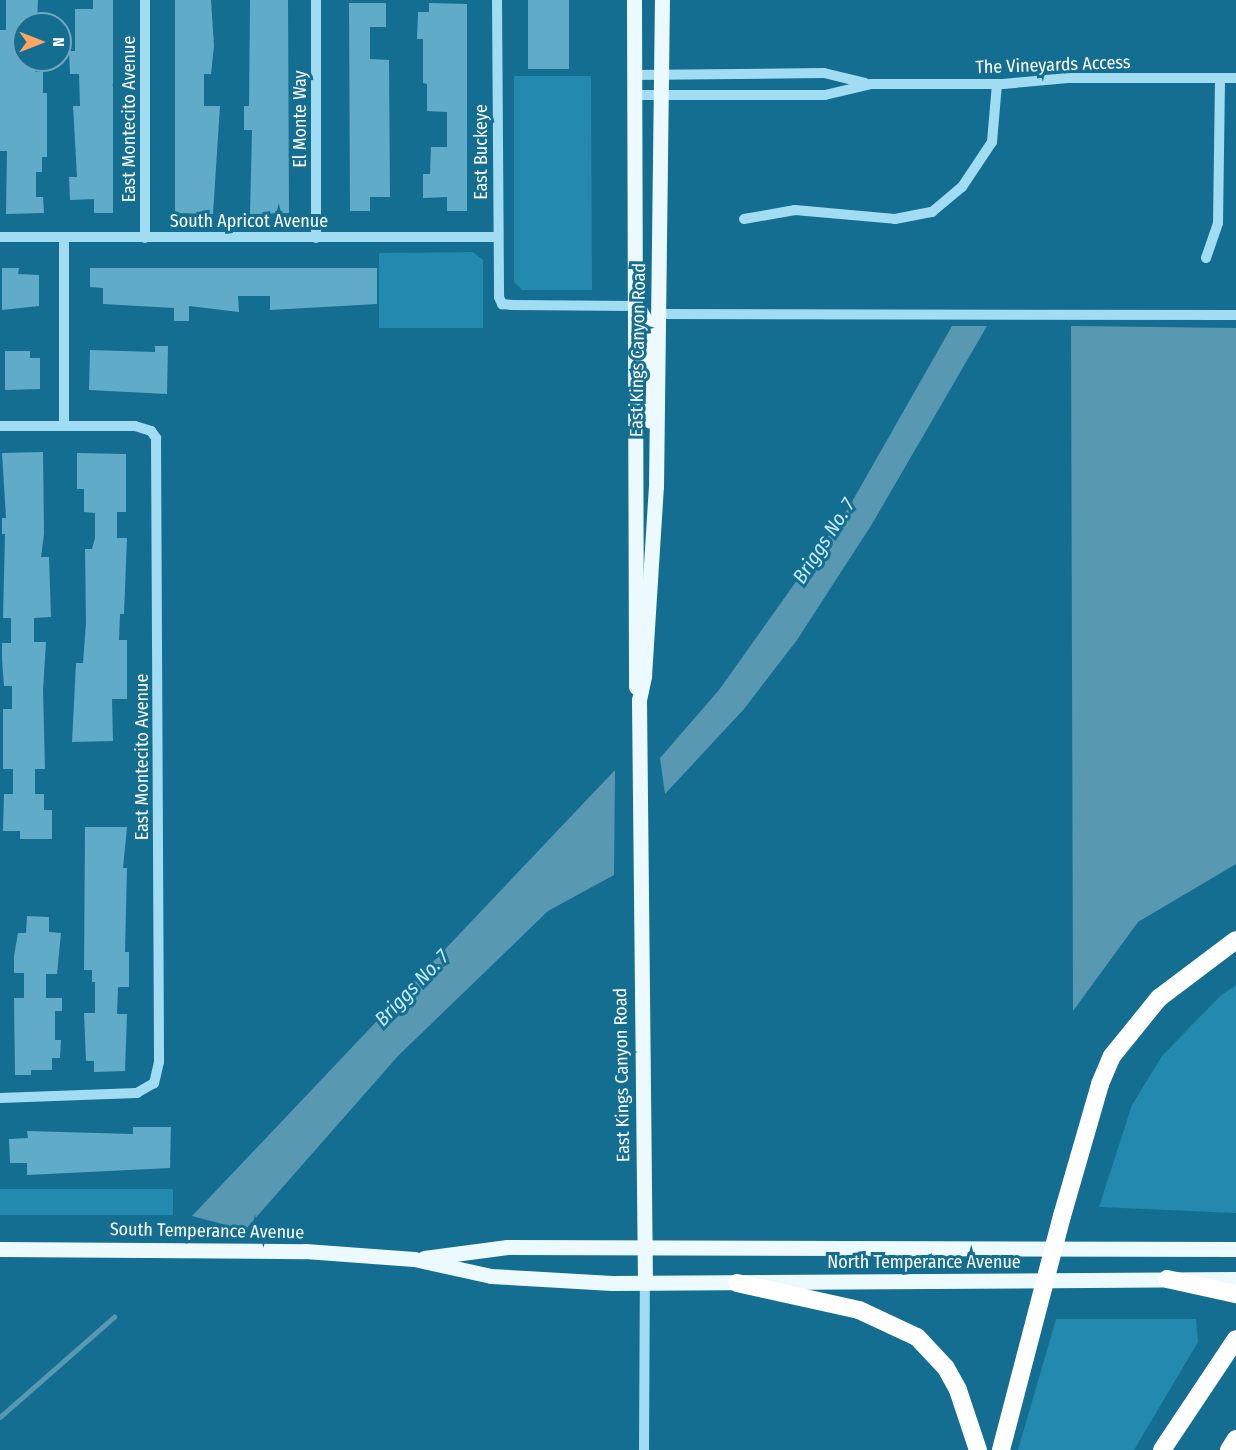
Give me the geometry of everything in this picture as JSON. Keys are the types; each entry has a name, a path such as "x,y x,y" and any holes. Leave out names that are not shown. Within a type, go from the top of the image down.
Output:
{"highway":[{"path":"1001,1450 1100,1084 1112,1056 1159,998 1236,940"},
{"path":"1167,1279 1236,1294"},
{"path":"736,1283 859,1310 917,1336 946,1368 958,1390 978,1450"},
{"path":"1162,1450 1236,1339"},
{"path":"1229,1450 1236,1439"}],"main road":[{"name":"East Kings Canyon Road","path":"634,0 634,676 639,700"},
{"name":"East Kings Canyon Road","path":"645,1283 639,700 645,664 657,453 662,0"},
{"path":"635,306 645,320 646,399 657,453"},
{"name":"South Temperance Avenue","path":"414,1259 507,1247 614,1247"},
{"name":"North Temperance Avenue","path":"614,1247 1236,1249"},
{"name":"South Temperance Avenue","path":"0,1249 276,1250 414,1259 491,1276 612,1283"},
{"name":"North Temperance Avenue","path":"612,1283 1236,1279"}],"street":[{"name":"East Montecito Avenue","path":"145,0 145,238"},
{"name":"El Monte Way","path":"316,0 316,238"},
{"name":"East Buckeye","path":"497,0 497,237 502,304 635,306"},
{"name":"The Vineyards Access","path":"634,75 824,73 871,84"},
{"name":"The Vineyards Access","path":"634,95 825,94 871,84 997,84 1068,78 1236,78"},
{"path":"1206,258 1218,223 1220,78"},
{"path":"744,219 771,211 795,210 895,219 932,212 962,188 992,142 997,84"},
{"name":"South Apricot Avenue","path":"0,237 497,237"},
{"path":"0,426 64,426 64,237"},
{"path":"657,315 1236,315"},
{"name":"East Montecito Avenue","path":"0,1098 108,1097 138,1093 154,1083 159,1062 158,447 151,431 135,426 64,426"},
{"name":"East Kings Canyon Road","path":"644,1450 645,1283"}],"shaded area":[{"path":"514,76 591,76 592,290 522,290 514,282"},
{"path":"473,252 483,260 483,328 379,328 379,253"},
{"path":"1236,985 1236,1213 1099,1207 1132,1105 1162,1056 1220,996"},
{"path":"0,1189 173,1189 173,1215 0,1215"},
{"path":"1056,1319 1196,1319 1198,1342 1134,1450 1018,1450"}],"water":[{"path":"952,326 987,326 872,524 797,640 744,709 665,794 660,758 719,690 849,507"},
{"path":"1071,326 1236,328 1236,864 1138,922 1073,1011"},
{"path":"615,770 614,875 548,911 398,1056 245,1230 192,1216"}],"building":[{"path":"6,0 38,0 38,12 12,12 12,72 43,72 43,93 47,93 47,157 42,157 42,172 36,172 36,197 43,197 44,213 6,214 7,151 0,151 0,30 6,30"},
{"path":"93,0 113,0 113,213 94,213 94,199 70,200 69,177 77,177 73,106 80,106 79,74 70,74 72,72 72,51 75,51 75,9 93,9"},
{"path":"175,0 211,0 214,46 211,74 204,74 204,106 220,106 213,214 175,213"},
{"path":"250,0 288,0 289,213 250,214 252,130 244,130 244,106 249,106"},
{"path":"528,0 569,0 569,69 528,69"},
{"path":"349,3 386,3 386,27 370,27 370,59 389,60 390,197 370,197 370,211 350,211"},
{"path":"429,3 467,4 467,211 447,211 447,197 423,198 423,174 430,174 431,147 447,147 447,112 427,111 427,84 423,83 423,39 417,39 418,12 429,12"},
{"path":"2,268 19,268 18,274 39,275 39,306 2,310"},
{"path":"90,268 377,268 377,304 270,310 270,296 238,296 239,312 189,306 189,321 174,321 174,308 103,304 103,288 90,287"},
{"path":"155,346 168,346 167,394 89,390 90,350 155,352"},
{"path":"5,351 30,351 30,358 40,358 40,389 5,390"},
{"path":"43,452 44,534 41,557 49,557 51,617 34,618 34,642 46,642 43,690 45,769 35,769 35,794 44,794 44,810 52,810 52,839 20,839 20,831 3,831 4,794 13,794 13,769 3,769 3,709 12,709 12,686 4,686 2,660 2,643 11,643 11,618 3,618 5,534 2,534 2,518 6,518 2,453"},
{"path":"77,453 126,454 126,512 117,512 117,538 127,538 124,614 120,614 119,640 127,640 127,699 112,699 113,741 72,742 76,663 83,663 86,623 85,549 92,549 95,538 95,513 84,512 84,489 77,489"},
{"path":"85,827 127,827 123,868 127,868 125,952 129,952 129,987 118,987 117,1014 127,1014 125,1071 94,1072 94,1061 86,1061 84,1013 95,1013 95,982 92,982 92,970 84,970"},
{"path":"27,916 49,917 49,932 61,933 57,974 46,974 46,998 62,998 62,1011 55,1011 55,1040 61,1040 60,1058 52,1058 52,1070 31,1070 31,1075 15,1075 14,998 24,998 24,973 14,973 14,956 18,933 26,933"},
{"path":"133,1127 171,1127 170,1168 27,1175 27,1163 10,1163 9,1139 28,1138 27,1131 133,1134"}],"waterway":[{"name":"Briggs No. 7","path":"0,1417 114,1317"}]}
